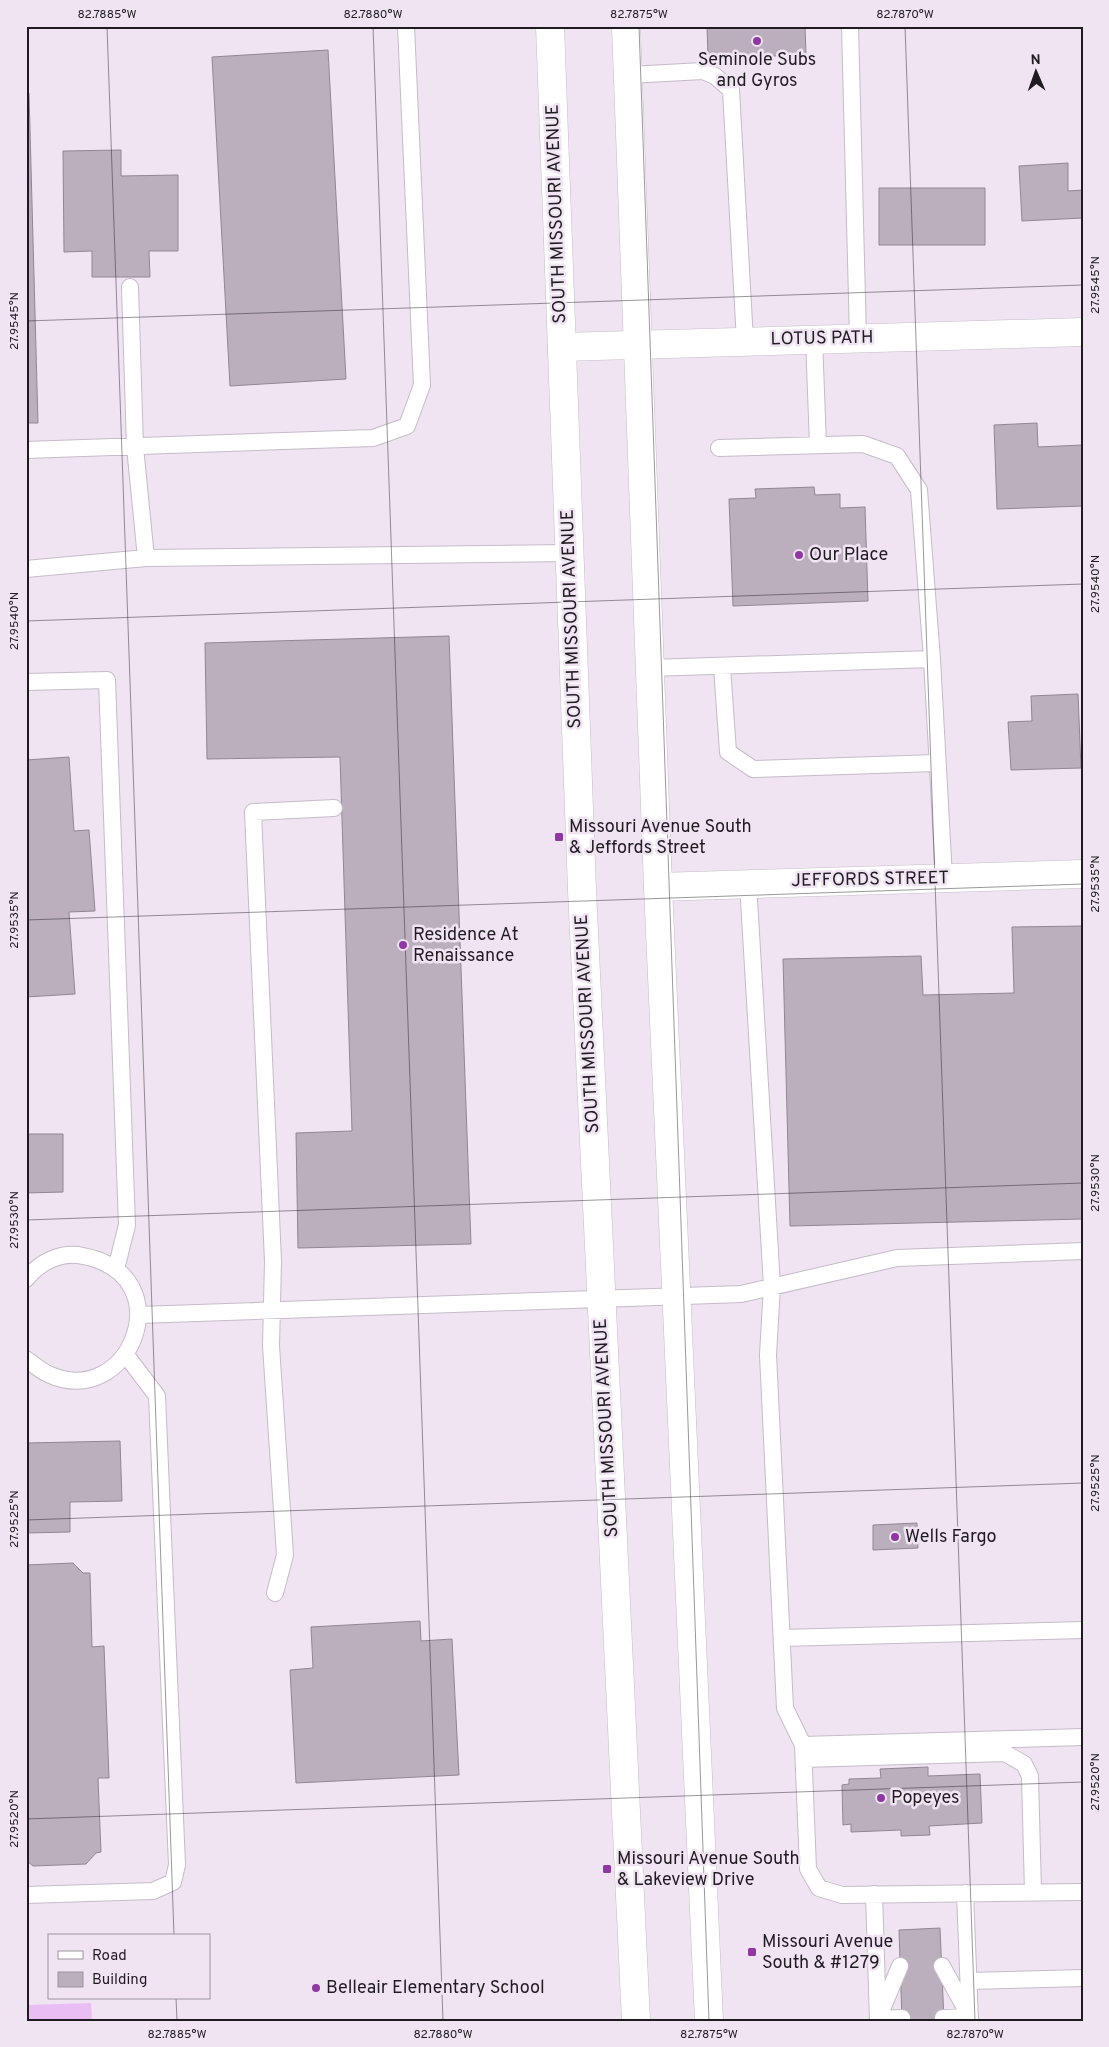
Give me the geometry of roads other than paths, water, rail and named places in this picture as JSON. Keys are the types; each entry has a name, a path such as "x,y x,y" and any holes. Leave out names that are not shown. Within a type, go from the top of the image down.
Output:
{"main road":[{"name":"SOUTH MISSOURI AVENUE","path":"550,26 569,553 601,1299 636,2021"},
{"path":"626,26 658,887 709,2021"},
{"name":"LOTUS PATH","path":"562,347 1083,332"},
{"name":"JEFFORDS STREET","path":"658,887 1083,874"}],"lane":[{"path":"26,450 373,438 408,426 422,386 406,26"},
{"path":"850,26 858,338"},
{"path":"628,75 703,71 715,76 731,90 745,341"},
{"path":"130,287 135,447 146,558"},
{"path":"814,340 818,445"},
{"path":"720,448 863,444 897,456 919,490 932,659 936,764 944,878"},
{"path":"26,569 146,558 569,553"},
{"path":"650,668 932,659"},
{"path":"722,667 728,752 753,769 936,764"},
{"path":"26,682 107,680 127,1225 116,1269"},
{"path":"275,1594 285,1555 271,1346 273,1261 254,812 334,808"},
{"path":"748,883 772,1286 768,1355 785,1708 803,1752 808,1869 819,1888 842,1895 1083,1892"},
{"path":"138,1315 740,1294 897,1258 1083,1252"},
{"path":"26,1279 36,1268 55,1257 76,1254 97,1258 116,1269 128,1282 135,1298 138,1315 136,1336 126,1355 110,1370 91,1378 70,1380 49,1374 26,1359"},
{"path":"26,1895 153,1891 173,1882 177,1865 157,1396 126,1355"},
{"path":"782,1638 1083,1630"},
{"path":"803,1752 1083,1737"},
{"path":"803,1752 1005,1753 1024,1764 1030,1776 1033,1892"},
{"path":"965,1893 969,2019"},
{"path":"874,1894 878,2020"},
{"path":"878,2020 900,1966"},
{"path":"942,1966 969,2019"},
{"path":"969,1981 1083,1978"},
{"path":"878,2020 902,2018"},
{"path":"944,2018 969,2019"}],"place":[{"name":"Seminole Subs and Gyros","path":"757,41"},
{"name":"Our Place","path":"799,555"},
{"name":"Missouri Avenue South & Jeffords Street","path":"559,837"},
{"name":"Residence At Renaissance","path":"403,945"},
{"name":"Wells Fargo","path":"895,1537"},
{"name":"Popeyes","path":"881,1798"},
{"name":"Missouri Avenue South & Lakeview Drive","path":"607,1869"},
{"name":"Missouri Avenue South & #1279","path":"752,1952"},
{"name":"Belleair Elementary School","path":"316,1988"}]}
